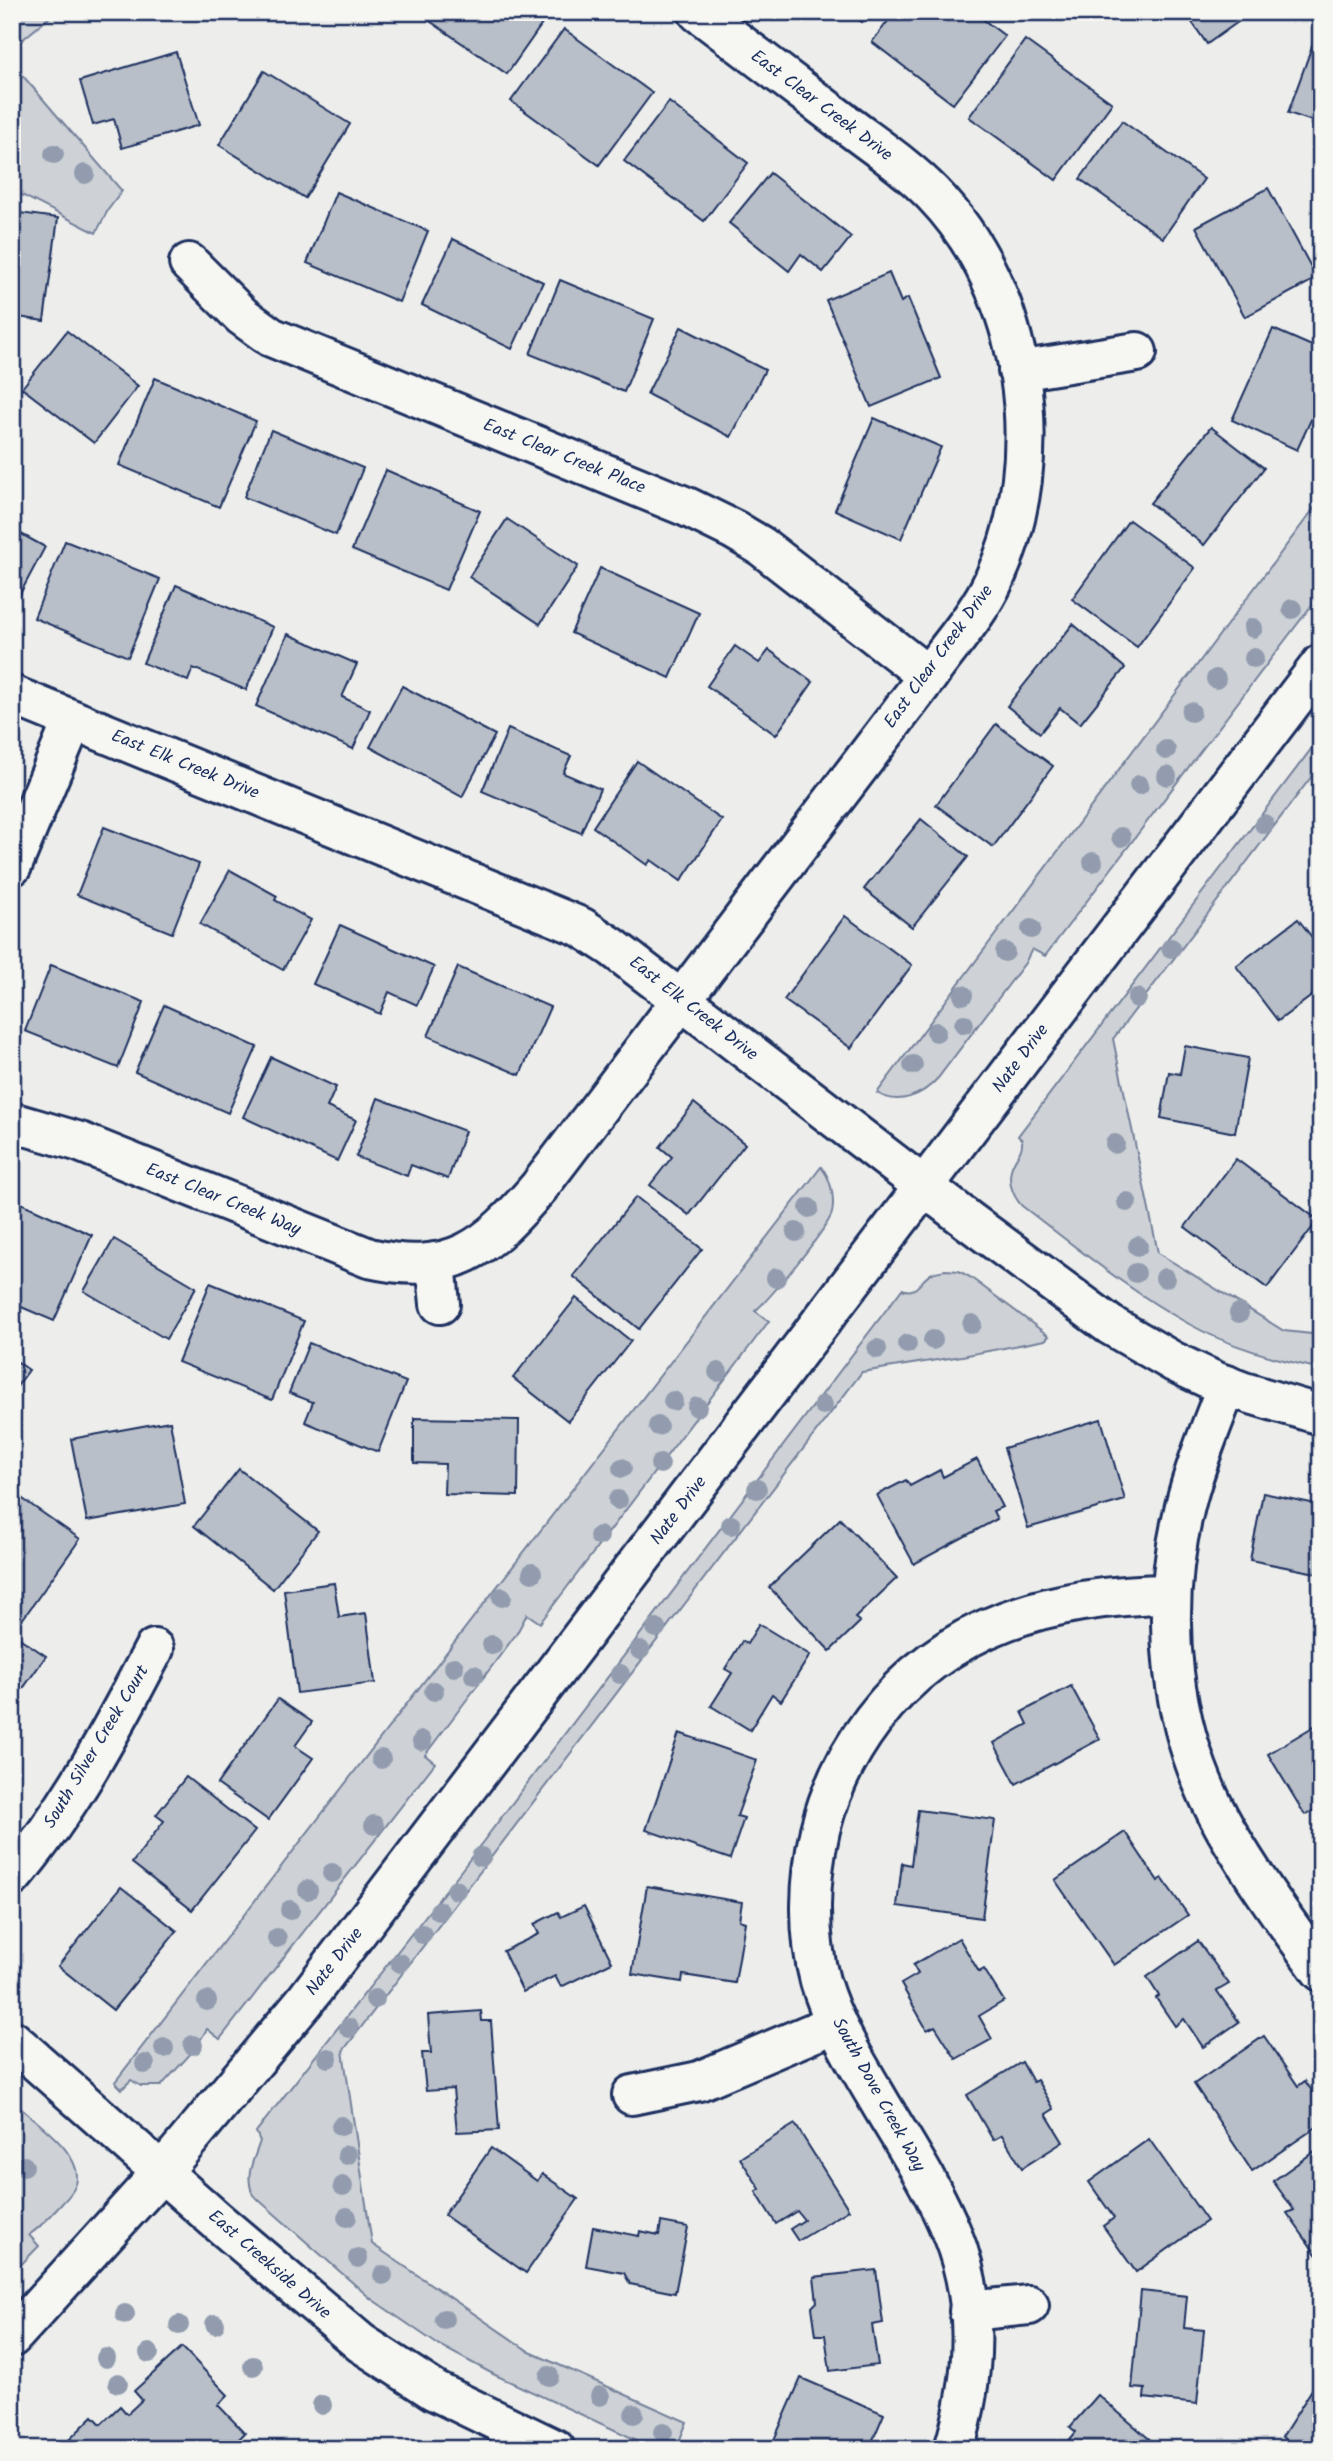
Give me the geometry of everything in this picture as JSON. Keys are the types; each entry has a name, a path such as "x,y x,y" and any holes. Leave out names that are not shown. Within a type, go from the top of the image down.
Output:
{"street":[{"name":"East Clear Creek Drive","path":"682,1000 987,594 1009,542 1017,511 1023,459 1022,401 1007,322 983,264 961,228 933,194 910,172 698,12"},
{"name":"East Clear Creek Place","path":"189,263 242,316 271,337 674,502 734,530 775,557 928,676"},
{"path":"1018,371 1137,352"},
{"name":"Nate Drive","path":"12,2337 162,2172 324,1977 1321,664"},
{"name":"East Elk Creek Drive","path":"12,695 564,919 612,947 1110,1325 1174,1362 1227,1385 1321,1415"},
{"path":"12,866 73,720"},
{"name":"East Clear Creek Way","path":"12,1122 89,1145 352,1252 401,1264 436,1262 456,1257 480,1246 518,1212 682,1000"},
{"path":"436,1262 440,1304"},
{"path":"1227,1385 1185,1506 1173,1564 1170,1642 1178,1701 1199,1774 1226,1830 1319,1965"},
{"name":"South Dove Creek Way","path":"954,2449 971,2371 969,2311 958,2252 946,2220 836,2023 825,1996 816,1963 811,1910 813,1873 821,1825 851,1750 900,1686 924,1665 961,1641 997,1623 1048,1607 1115,1596 1171,1594"},
{"name":"South Silver Creek Court","path":"12,1877 44,1837 70,1798 120,1716 154,1649"},
{"path":"632,2095 699,2081 836,2023"},
{"name":"East Creekside Drive","path":"12,2040 369,2349 435,2391 555,2449"},
{"path":"969,2311 1028,2305"}],"shaded area":[{"path":"12,12 56,12 22,40 12,52"},
{"path":"23,76 122,191 96,233 12,190 12,85"},
{"path":"1321,499 1321,593 1045,956 1032,949 1025,963 938,1078 925,1090 901,1099 877,1093"},
{"path":"1321,736 1321,764 1113,1039 1158,1253 1284,1331 1321,1335 1321,1369 1237,1346 1167,1311 1103,1268 1022,1206 1015,1196 1010,1179 1022,1147 1022,1140 1018,1136"},
{"path":"821,1167 831,1188 832,1213 797,1263 755,1311 769,1321 540,1623 527,1614 517,1633 425,1755 435,1763 220,2039 207,2029 195,2049 161,2086 141,2086 131,2080 122,2089 115,2082"},
{"path":"946,1270 959,1271 970,1277 1049,1336 1045,1340 962,1356 862,1372 343,2051 372,2244 530,2352 687,2422 676,2449 656,2449 493,2374 437,2344 370,2298 253,2195 249,2180 260,2141 256,2132 463,1868 902,1289 912,1290 929,1275"},
{"path":"12,2101 62,2146 70,2156 77,2178 75,2187 66,2199 29,2235 39,2246 12,2274"}],"building":[{"path":"428,12 549,14 507,74 424,17"},
{"path":"849,12 869,12 862,22"},
{"path":"895,12 973,12 1005,36 953,104 872,42"},
{"path":"1185,12 1252,12 1207,44"},
{"path":"1319,27 1321,28 1321,124 1288,113"},
{"path":"564,29 652,93 599,165 511,101"},
{"path":"1025,40 1112,103 1056,180 969,117"},
{"path":"176,52 199,125 122,148 114,119 93,125 80,81"},
{"path":"264,71 350,124 305,198 219,145"},
{"path":"669,102 748,163 704,221 624,161"},
{"path":"1122,121 1204,179 1163,238 1080,179"},
{"path":"770,173 851,237 823,272 801,254 789,271 729,223"},
{"path":"1268,188 1317,278 1245,317 1196,227"},
{"path":"336,192 428,231 399,302 307,263"},
{"path":"12,212 58,218 44,321 12,316"},
{"path":"453,239 543,282 512,349 422,305"},
{"path":"889,273 901,302 908,298 941,378 871,407 826,300"},
{"path":"560,280 654,319 624,392 530,354"},
{"path":"681,327 765,370 731,437 647,394"},
{"path":"1273,329 1321,350 1321,398 1297,450 1232,420"},
{"path":"67,331 138,386 94,443 22,388"},
{"path":"155,378 256,421 219,507 119,465"},
{"path":"874,418 941,447 901,539 835,510"},
{"path":"1211,427 1264,468 1204,545 1150,503"},
{"path":"271,430 363,468 336,535 244,497"},
{"path":"386,470 480,511 446,590 352,550"},
{"path":"507,519 578,566 540,624 469,577"},
{"path":"1129,520 1195,568 1137,647 1072,599"},
{"path":"12,529 45,547 12,609"},
{"path":"65,541 160,579 128,657 34,618"},
{"path":"600,568 699,613 670,678 571,633"},
{"path":"176,585 273,627 246,690 193,668 188,681 143,663"},
{"path":"1073,624 1125,668 1080,724 1060,708 1040,733 1007,706"},
{"path":"288,634 357,664 342,697 370,710 353,749 256,706"},
{"path":"735,646 759,663 769,650 813,682 776,735 707,686"},
{"path":"402,686 495,735 462,797 370,747"},
{"path":"996,724 1053,766 993,847 936,805"},
{"path":"508,729 571,756 563,773 600,789 581,833 482,791"},
{"path":"637,761 722,820 681,881 651,860 647,865 593,827"},
{"path":"921,819 968,857 912,927 864,889"},
{"path":"104,827 199,864 172,933 77,895"},
{"path":"230,870 277,896 275,900 311,920 283,970 200,924"},
{"path":"845,916 912,965 851,1048 784,1000"},
{"path":"1298,919 1321,949 1321,989 1278,1021 1236,966"},
{"path":"340,925 434,967 417,1005 389,992 380,1014 313,984"},
{"path":"51,965 144,1002 118,1068 25,1031"},
{"path":"458,967 550,1007 520,1075 428,1036"},
{"path":"164,1005 257,1047 228,1113 135,1072"},
{"path":"1185,1046 1248,1058 1235,1133 1161,1118 1169,1072 1180,1074"},
{"path":"271,1057 336,1087 327,1107 356,1120 337,1161 243,1117"},
{"path":"378,1098 465,1131 448,1179 411,1165 407,1176 356,1157"},
{"path":"694,1103 745,1144 689,1215 650,1185 672,1157 660,1147"},
{"path":"1236,1159 1318,1220 1267,1288 1185,1227"},
{"path":"636,1197 702,1249 639,1329 573,1276"},
{"path":"12,1199 92,1235 54,1321 12,1303"},
{"path":"114,1239 196,1287 166,1339 84,1291"},
{"path":"210,1283 304,1321 272,1400 178,1362"},
{"path":"576,1298 631,1341 568,1421 513,1378"},
{"path":"309,1343 406,1382 378,1452 305,1422 313,1402 289,1393"},
{"path":"12,1358 29,1370 12,1393"},
{"path":"414,1418 519,1420 518,1496 444,1494 445,1464 414,1463"},
{"path":"1101,1419 1125,1500 1028,1528 1004,1448"},
{"path":"170,1421 185,1504 87,1521 71,1439"},
{"path":"977,1459 1002,1507 993,1511 997,1519 914,1564 877,1495 906,1480 910,1486 940,1470 943,1477"},
{"path":"239,1469 318,1531 273,1589 194,1526"},
{"path":"1263,1493 1321,1505 1321,1574 1250,1560"},
{"path":"20,1497 80,1539 22,1620 12,1614 12,1508"},
{"path":"840,1519 897,1578 855,1618 860,1622 830,1651 769,1587"},
{"path":"334,1583 339,1617 366,1613 375,1683 297,1693 284,1590"},
{"path":"759,1624 810,1655 781,1701 772,1694 750,1730 711,1706 732,1673 725,1669 742,1641 747,1644"},
{"path":"12,1633 46,1656 12,1704"},
{"path":"1071,1686 1100,1739 1016,1784 994,1743 1028,1724 1022,1712"},
{"path":"278,1699 312,1722 295,1746 313,1758 268,1820 217,1784"},
{"path":"1321,1722 1321,1806 1305,1815 1268,1754"},
{"path":"679,1733 757,1760 737,1816 744,1818 730,1859 646,1830"},
{"path":"186,1777 255,1831 192,1910 132,1863 164,1821 156,1815"},
{"path":"918,1810 995,1820 982,1918 897,1906 902,1863 911,1865"},
{"path":"1125,1832 1158,1881 1162,1878 1188,1915 1114,1965 1055,1880"},
{"path":"647,1886 742,1902 739,1920 745,1922 735,1983 683,1975 682,1982 632,1974"},
{"path":"121,1887 177,1931 113,2010 58,1966"},
{"path":"584,1906 612,1962 561,1987 555,1976 523,1992 503,1951 539,1934 534,1924 558,1912 561,1917"},
{"path":"959,1938 979,1972 984,1969 1004,2001 979,2016 992,2039 956,2059 935,2026 927,2030 901,1984 918,1974 913,1965"},
{"path":"1198,1941 1229,1984 1217,1991 1239,2022 1203,2047 1184,2019 1175,2026 1156,1998 1159,1996 1147,1977"},
{"path":"481,2011 482,2021 491,2021 499,2130 457,2132 453,2089 426,2091 422,2053 431,2053 428,2015"},
{"path":"1264,2036 1298,2086 1305,2081 1321,2104 1321,2124 1252,2171 1194,2084"},
{"path":"1022,2062 1033,2082 1037,2080 1054,2109 1046,2114 1063,2142 1022,2168 1002,2135 993,2140 967,2095"},
{"path":"795,2124 849,2210 798,2241 790,2229 804,2220 797,2211 776,2224 756,2192 760,2189 740,2158"},
{"path":"1149,2139 1207,2221 1136,2272 1103,2226 1114,2218 1089,2182"},
{"path":"491,2148 537,2181 542,2174 578,2199 526,2273 444,2215"},
{"path":"1315,2151 1321,2159 1321,2261 1287,2213 1294,2210 1273,2181"},
{"path":"661,2222 688,2227 675,2293 630,2284 624,2273 586,2266 593,2227 639,2236 640,2231 659,2235"},
{"path":"876,2270 883,2323 872,2325 878,2365 830,2371 825,2335 816,2335 812,2307 817,2302 814,2277"},
{"path":"1141,2291 1187,2296 1184,2328 1204,2330 1197,2404 1144,2398 1145,2389 1132,2388"},
{"path":"182,2347 228,2395 218,2405 245,2433 229,2449 60,2449 93,2416 101,2424 120,2406 127,2414 142,2400 134,2391"},
{"path":"801,2378 884,2414 869,2449 770,2449"},
{"path":"1318,2380 1321,2382 1321,2449 1300,2449 1282,2437"},
{"path":"1098,2395 1161,2449 1062,2449 1076,2432 1070,2427"}]}
